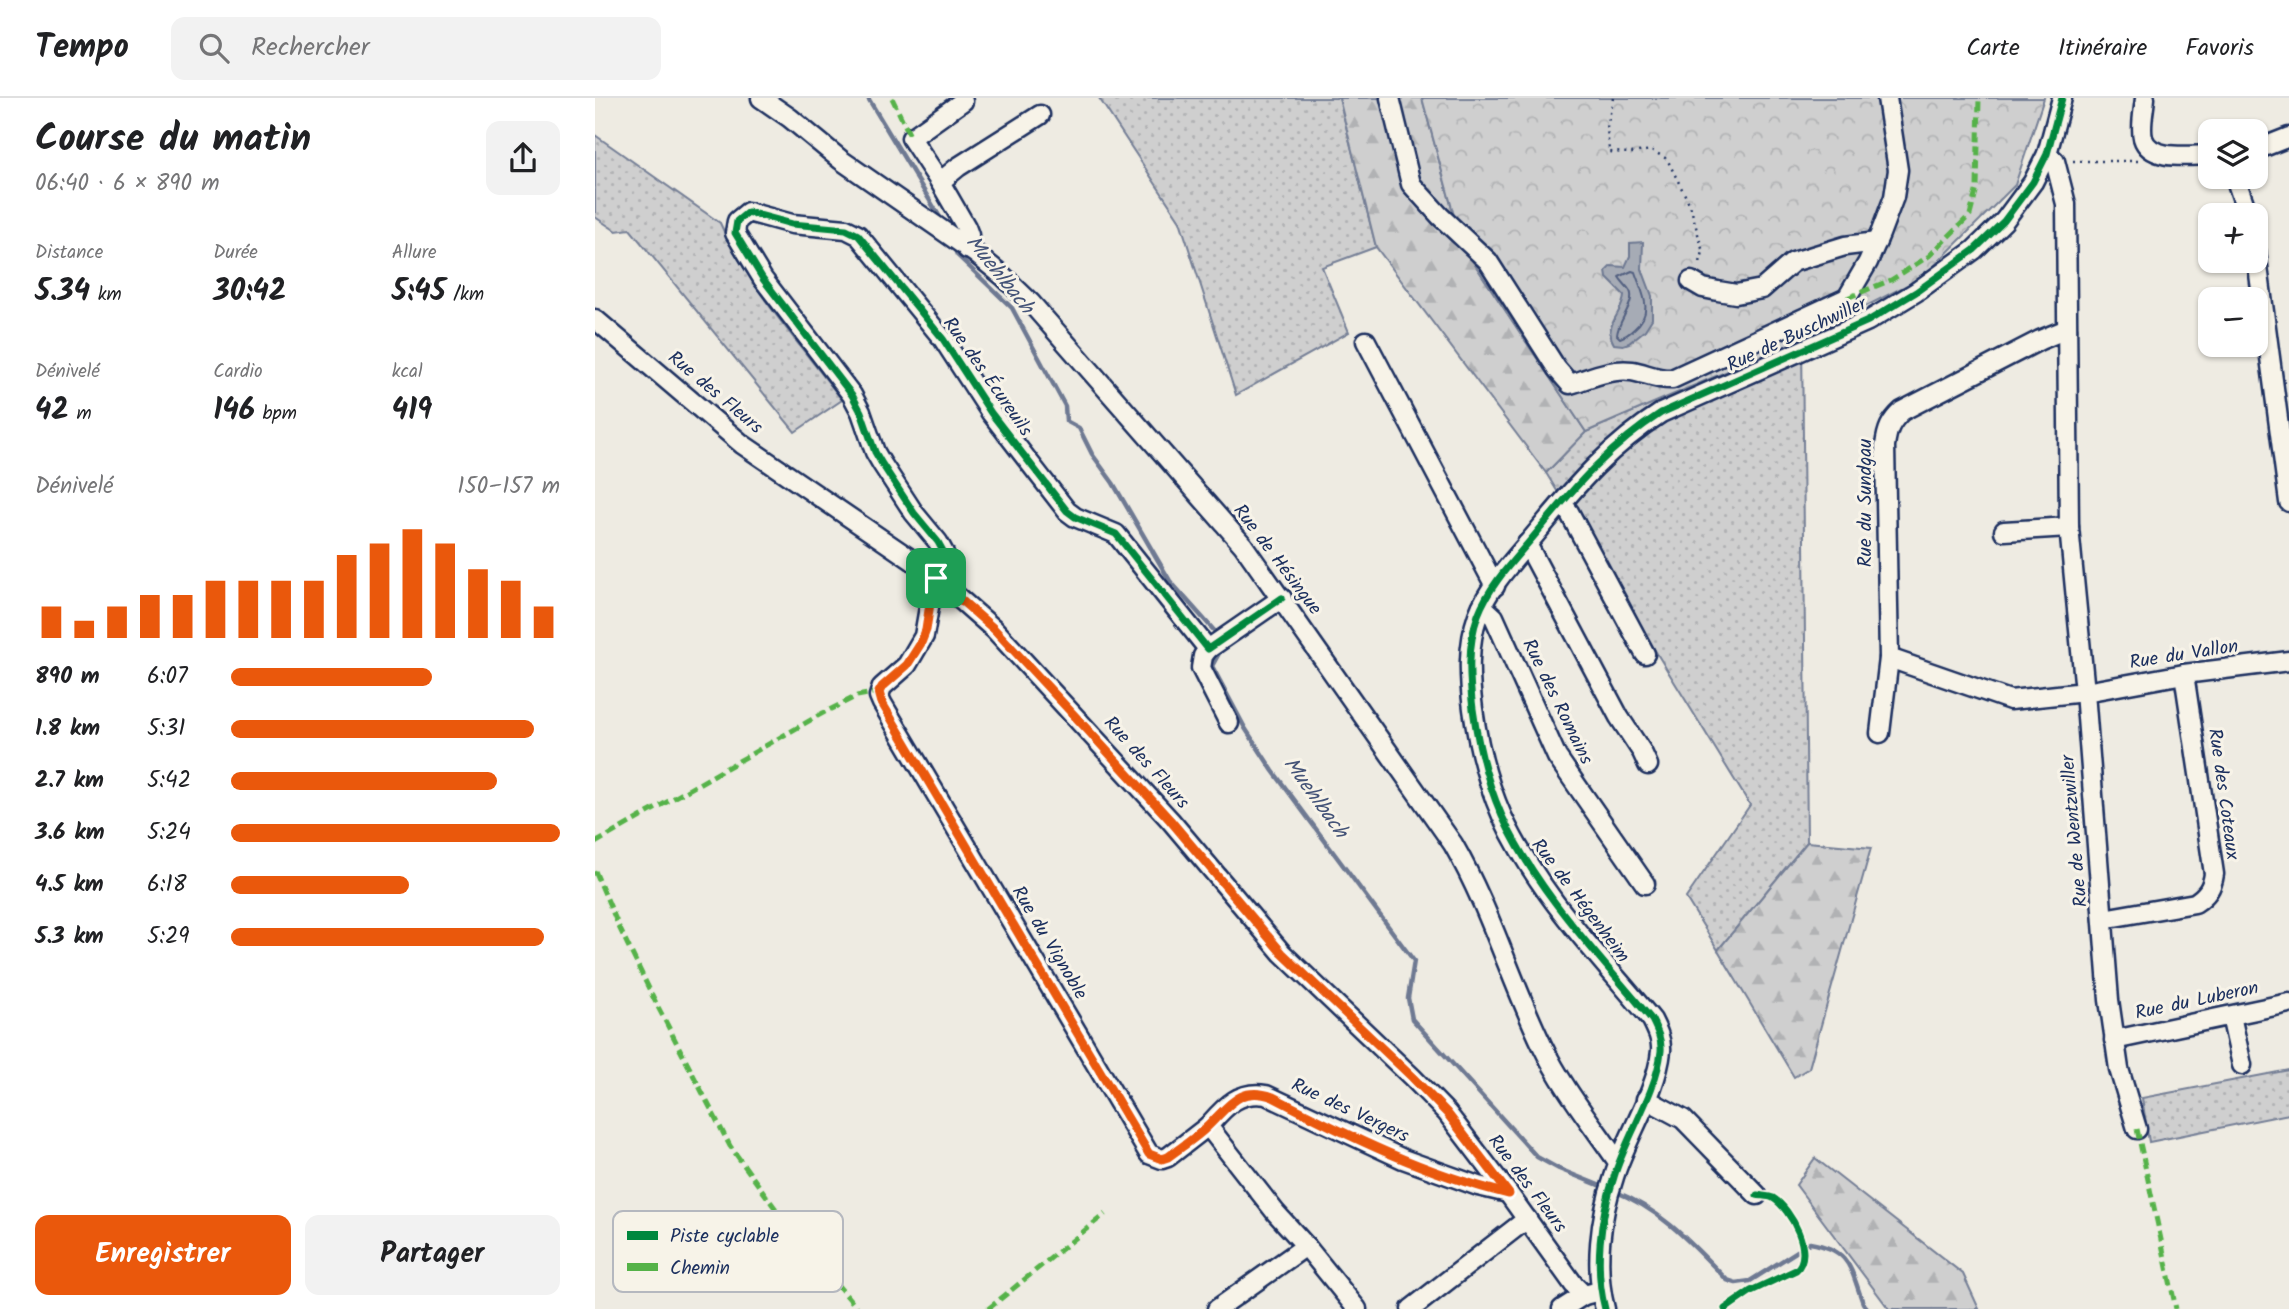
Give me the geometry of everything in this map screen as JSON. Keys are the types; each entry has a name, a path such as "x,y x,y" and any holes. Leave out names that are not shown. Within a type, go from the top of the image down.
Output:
{"street":[{"name":"Rue de Hésingue","path":"761,98 841,160 1003,276 1031,303 1243,545 1453,844 1480,894 1531,1022 1551,1064 1618,1162"},
{"path":"1390,98 1411,184 1440,216 1488,261 1557,369 1570,384 1618,371 1630,371 1664,380 1672,379 1847,299 1877,242 1898,182 1887,98"},
{"name":"Rue de Buschwiller","path":"1506,570 1610,450 1636,429 1661,413 1868,321 1916,292 1987,239 2051,158 2062,98"},
{"path":"2145,98 2142,136 2153,150 2198,154"},
{"path":"963,101 911,138 966,227 969,235 964,247"},
{"path":"940,182 958,167 1040,115"},
{"path":"2268,145 2289,137"},
{"name":"Rue de Wentzwiller","path":"2051,158 2066,204 2069,527 2103,919 2114,1040 2119,1069 2137,1129"},
{"path":"2036,175 2057,190 2066,204"},
{"name":"Rue des Écureuils","path":"936,578 943,561 942,548 914,513 879,458 852,395 763,279 738,240 735,227 742,215 748,212 775,221 846,229 858,235 943,339 991,413 1062,505 1075,517 1112,531 1119,537 1211,647"},
{"path":"1691,281 1703,288 1736,293 1762,289 1793,262 1845,246 1877,242"},
{"path":"2259,273 2289,502"},
{"name":"Rue des Fleurs","path":"595,319 743,444 936,578 994,629 1188,841 1282,953 1447,1113 1574,1284 1592,1293"},
{"name":"Rue du Sundgau","path":"1880,733 1889,658 1885,446 1892,421 1902,411 2040,340 2067,329"},
{"path":"1366,341 1495,586"},
{"path":"1562,503 1645,654"},
{"path":"2004,531 2069,527"},
{"path":"1527,544 1619,717 1648,765"},
{"name":"Rue de Hégenheim","path":"1506,570 1482,606 1473,632 1470,676 1477,739 1492,790 1512,835 1538,877 1656,1028 1661,1051 1646,1100 1618,1162"},
{"name":"Rue du Vignoble","path":"936,578 921,643 907,665 879,692 882,703 1149,1154 1162,1159 1168,1157 1208,1126"},
{"path":"1229,723 1201,668 1203,656 1211,647 1282,598"},
{"name":"Rue des Romains","path":"1482,606 1494,617 1564,768 1645,884"},
{"path":"1889,658 2010,700 2085,692"},
{"name":"Rue du Vallon","path":"2085,692 2184,674 2289,661"},
{"name":"Rue des Coteaux","path":"2103,919 2195,903 2206,895 2212,884 2214,874 2184,674"},
{"name":"Rue du Luberon","path":"2114,1040 2289,1003"},
{"path":"2231,1016 2242,1065"},
{"name":"Rue des Vergers","path":"1208,1126 1237,1098 1253,1093 1266,1095 1403,1159 1478,1186 1509,1194"},
{"path":"1646,1100 1683,1119 1756,1195"},
{"path":"1208,1126 1276,1213 1357,1309"},
{"path":"1605,1309 1592,1293 1612,1180 1618,1162"},
{"path":"1411,1309 1527,1219"},
{"path":"1217,1309 1306,1246"},
{"path":"1562,1309 1592,1293"}],"path":[{"path":"1613,98 1607,128 1609,152 1651,150 1667,159 1690,205 1703,252 1703,259 1691,281"},
{"path":"2051,158 2146,161 2153,150"}],"green space":[{"path":"1099,98 1339,98 1376,247 1322,267 1349,332 1236,395 1180,221"},
{"path":"1339,98 1422,98 1462,245 1586,432 1546,473 1376,247"},
{"path":"1422,98 2044,98 2015,185 1923,277 1802,339 1586,432 1462,245"},
{"path":"595,135 720,223 760,293 842,400 795,432 630,229 616,231 595,217"},
{"path":"1802,339 1807,842 1718,950 1686,898 1750,805 1546,473 1586,432"},
{"path":"1807,842 1871,848 1809,1068 1794,1077 1718,950"},
{"path":"2289,1070 2289,1114 2149,1142 2142,1098"},
{"path":"1815,1158 1963,1274 1979,1309 1889,1309 1796,1185"}],"water":[{"path":"1643,242 1642,269 1652,296 1652,319 1645,330 1629,343 1614,344 1611,337 1612,325 1624,295 1607,278 1606,271 1611,266 1625,267 1630,256 1630,243"}],"waterway":[{"name":"Muehlbach","path":"868,98 944,224"},
{"name":"Muehlbach","path":"953,244 957,255 1012,308 1065,406 1066,421 1079,428 1092,454 1113,483 1170,581 1219,636"},
{"name":"Muehlbach","path":"1223,646 1212,666 1245,728 1273,771 1414,961 1408,998 1412,1019 1537,1157 1606,1188"},
{"name":"Muehlbach","path":"1614,1191 1662,1218 1727,1280 1736,1283 1750,1281 1810,1243 1834,1250 1847,1262 1863,1303 1868,1309"}],"marked path":[{"path":"892,98 911,138"},
{"path":"1847,298 1891,280 1929,256 1970,215 1977,188 1979,98"},
{"path":"595,843 823,713 857,696 879,692"},
{"path":"595,871 656,1003 730,1146 777,1211"},
{"path":"2137,1129 2176,1309"},
{"path":"988,1309 1105,1214"},
{"path":"843,1291 858,1309"}],"cycle path":[{"path":"1605,1309 1599,1260 1605,1209 1619,1162 1654,1082 1661,1043 1652,1020 1551,897 1516,844 1502,816 1484,764 1473,709 1470,662 1478,615 1497,581 1567,497 1595,466 1643,425 1661,413 1868,321 1916,292 1974,250 2004,221 2033,182 2047,154 2062,98"},
{"path":"1208,1126 1168,1157 1162,1159 1149,1154 882,703 879,696 882,687 907,665 924,636 932,590 944,553 914,513 875,452 852,395 763,279 735,233 737,221 748,212 792,224 846,229 858,235 943,339 991,413 1067,511 1116,534 1208,649 1282,598"},
{"path":"1725,1309 1751,1291 1796,1270 1801,1263 1802,1243 1793,1221 1773,1198 1757,1195"}],"route":[{"path":"936,578 994,629 1085,727 1170,820 1282,953 1447,1113 1509,1194 1478,1186 1403,1159 1310,1117 1273,1097 1253,1093 1230,1103 1208,1126 1168,1157 1155,1158 1149,1154 879,696 882,687 913,657 924,636 936,578"}]}
